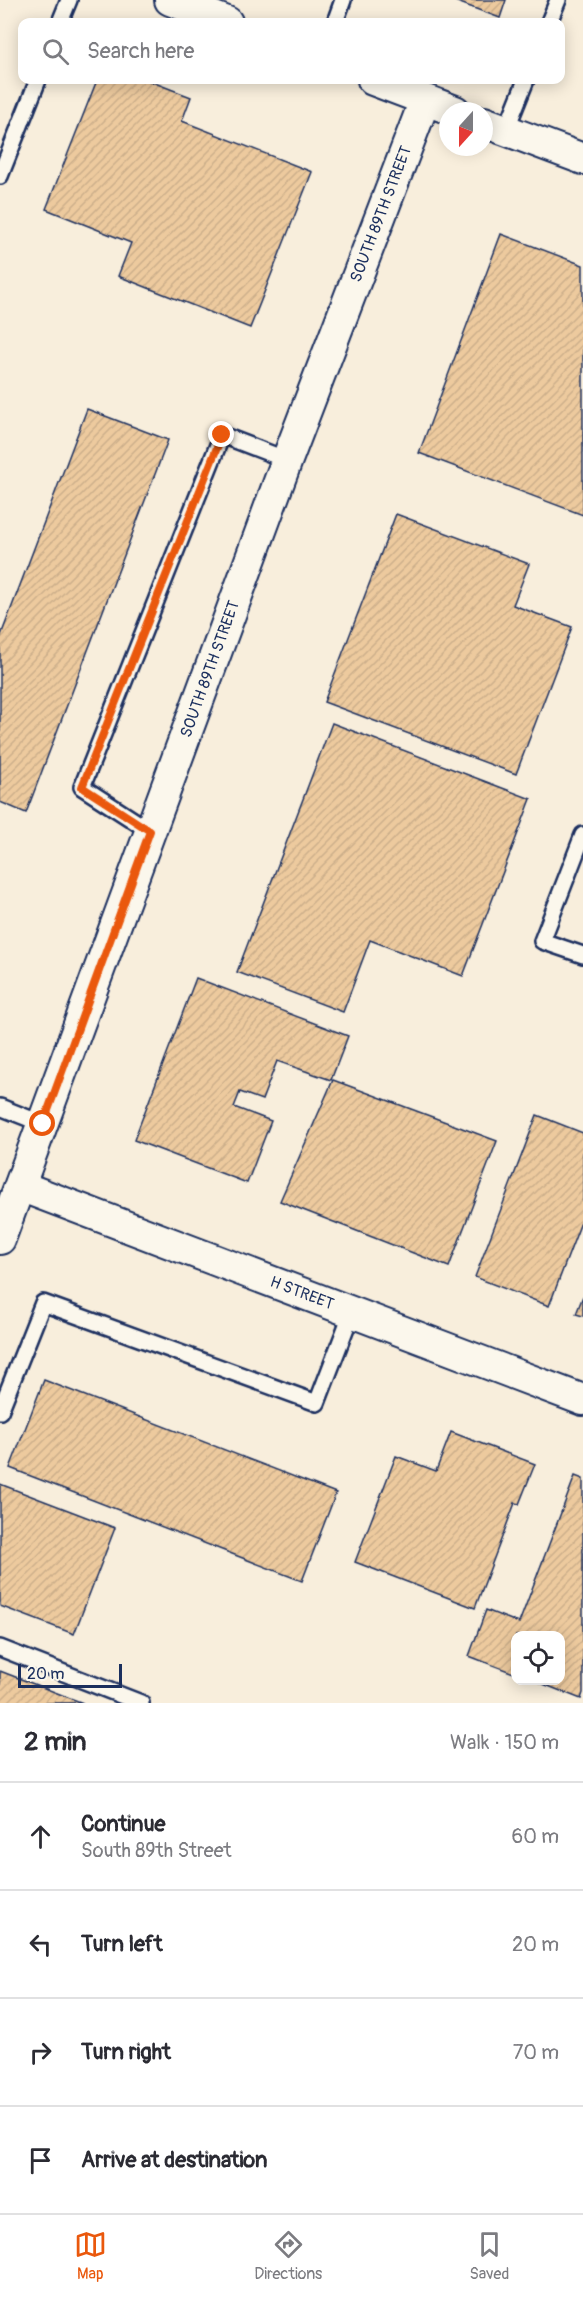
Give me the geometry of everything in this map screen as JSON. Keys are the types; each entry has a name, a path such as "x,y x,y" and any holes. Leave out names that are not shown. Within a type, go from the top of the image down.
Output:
{"street":[{"path":"170,0 217,18"},
{"path":"383,84 439,105"},
{"name":"SOUTH 89TH STREET","path":"0,1239 287,460 425,100"},
{"path":"495,126 583,159"},
{"name":"H STREET","path":"20,1186 583,1400"}],"lane":[{"path":"62,18 69,0"},
{"path":"336,18 343,0"},
{"path":"551,18 558,0"},
{"path":"0,176 36,84"},
{"path":"495,126 523,84"},
{"path":"150,831 82,787 222,435 287,460"},
{"path":"583,835 542,941 583,955"},
{"path":"0,1107 43,1124"},
{"path":"0,1411 43,1303 317,1403 352,1312"},
{"path":"0,1648 141,1703"}],"building":[{"path":"452,0 506,0 500,18"},
{"path":"95,84 157,84 191,97 182,121 312,172 250,328 118,276 131,243 46,209"},
{"path":"501,234 583,265 583,515 419,453"},
{"path":"87,409 168,440 26,813 0,802 0,638"},
{"path":"396,514 529,564 513,605 572,627 516,774 324,702"},
{"path":"332,723 531,799 463,976 370,940 343,1012 237,972"},
{"path":"196,978 348,1036 331,1080 277,1061 262,1100 240,1092 234,1107 271,1121 247,1183 134,1140"},
{"path":"333,1080 497,1141 449,1267 280,1201"},
{"path":"537,1115 583,1133 583,1217 549,1306 475,1277"},
{"path":"583,1296 583,1316 576,1314"},
{"path":"44,1380 336,1493 302,1581 10,1468"},
{"path":"451,1432 535,1464 519,1504 515,1503 475,1608 355,1562 396,1456 436,1471"},
{"path":"575,1476 583,1479 583,1693 581,1699 546,1685 565,1685 565,1631 511,1631 511,1672 469,1656 486,1610 519,1623"},
{"path":"0,1484 115,1528 74,1634 0,1606"},
{"path":"0,1671 83,1703 0,1703"}],"route":[{"path":"43,1124 150,831 82,787 222,435"}]}
